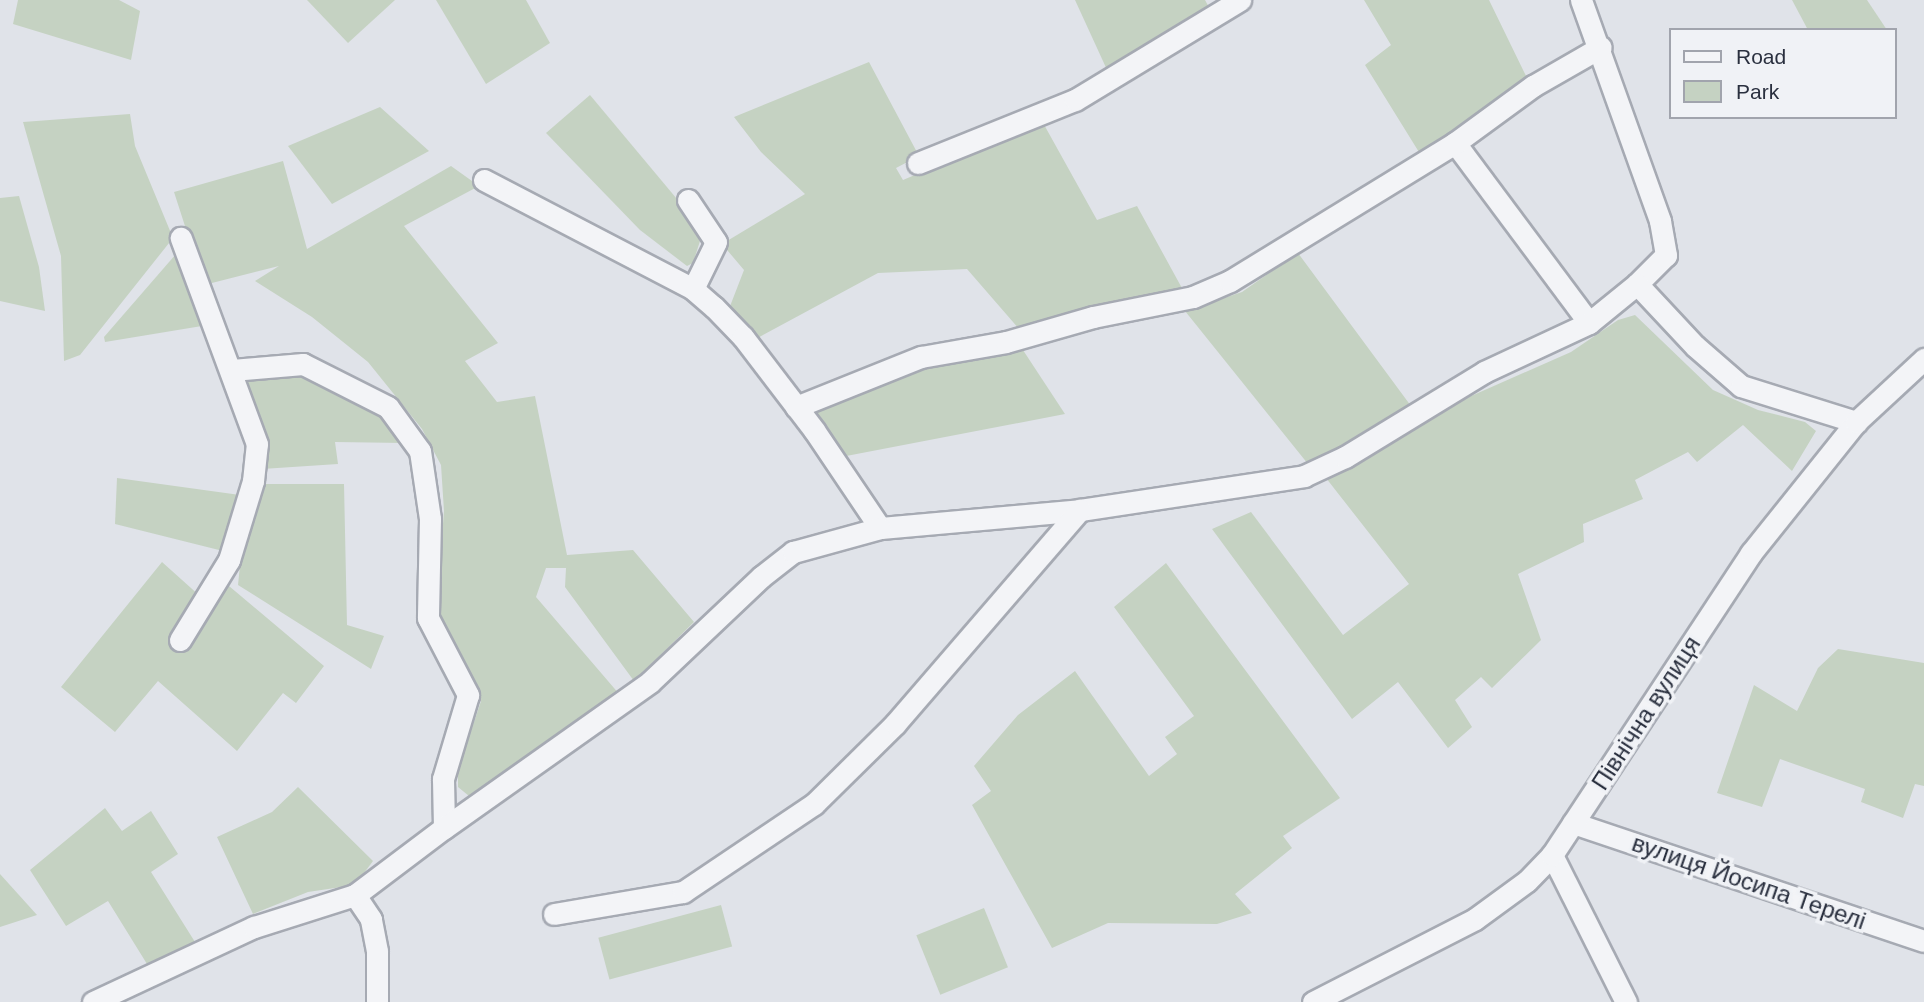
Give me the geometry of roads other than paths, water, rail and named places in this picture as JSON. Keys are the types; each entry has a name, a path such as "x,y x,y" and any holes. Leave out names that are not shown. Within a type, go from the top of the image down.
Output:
{"street":[{"path":"918,163 1075,100 1240,0"},
{"path":"93,1002 254,927 355,895 444,828 650,682 761,577 793,552 880,528 1080,510 1304,476 1345,457 1484,372 1589,323 1637,284 1666,255 1660,221 1601,47 1581,0"},
{"path":"796,407 921,357 1006,342 1093,317 1193,297 1272,259 1455,143 1533,86 1601,47"},
{"path":"1455,143 1589,323"},
{"path":"484,180 693,289 743,337 796,407 880,528"},
{"path":"688,200 716,242 693,289"},
{"path":"180,640 229,561 253,481 257,444 232,370 205,313 181,238"},
{"path":"1637,284 1695,346 1741,386 1856,422"},
{"name":"Північна вулиця","path":"1313,1002 1475,919 1527,881 1552,855 1751,554 1856,422 1924,359"},
{"path":"232,370 303,364 388,407 420,451 430,519 428,618 468,695 443,779 444,828"},
{"path":"554,914 683,891 814,804 895,724 1080,510"},
{"name":"вулиця Йосипа Терелі","path":"1573,823 1924,941"},
{"path":"1552,855 1626,1002"},
{"path":"355,895 372,919 377,951 377,1002"}]}
